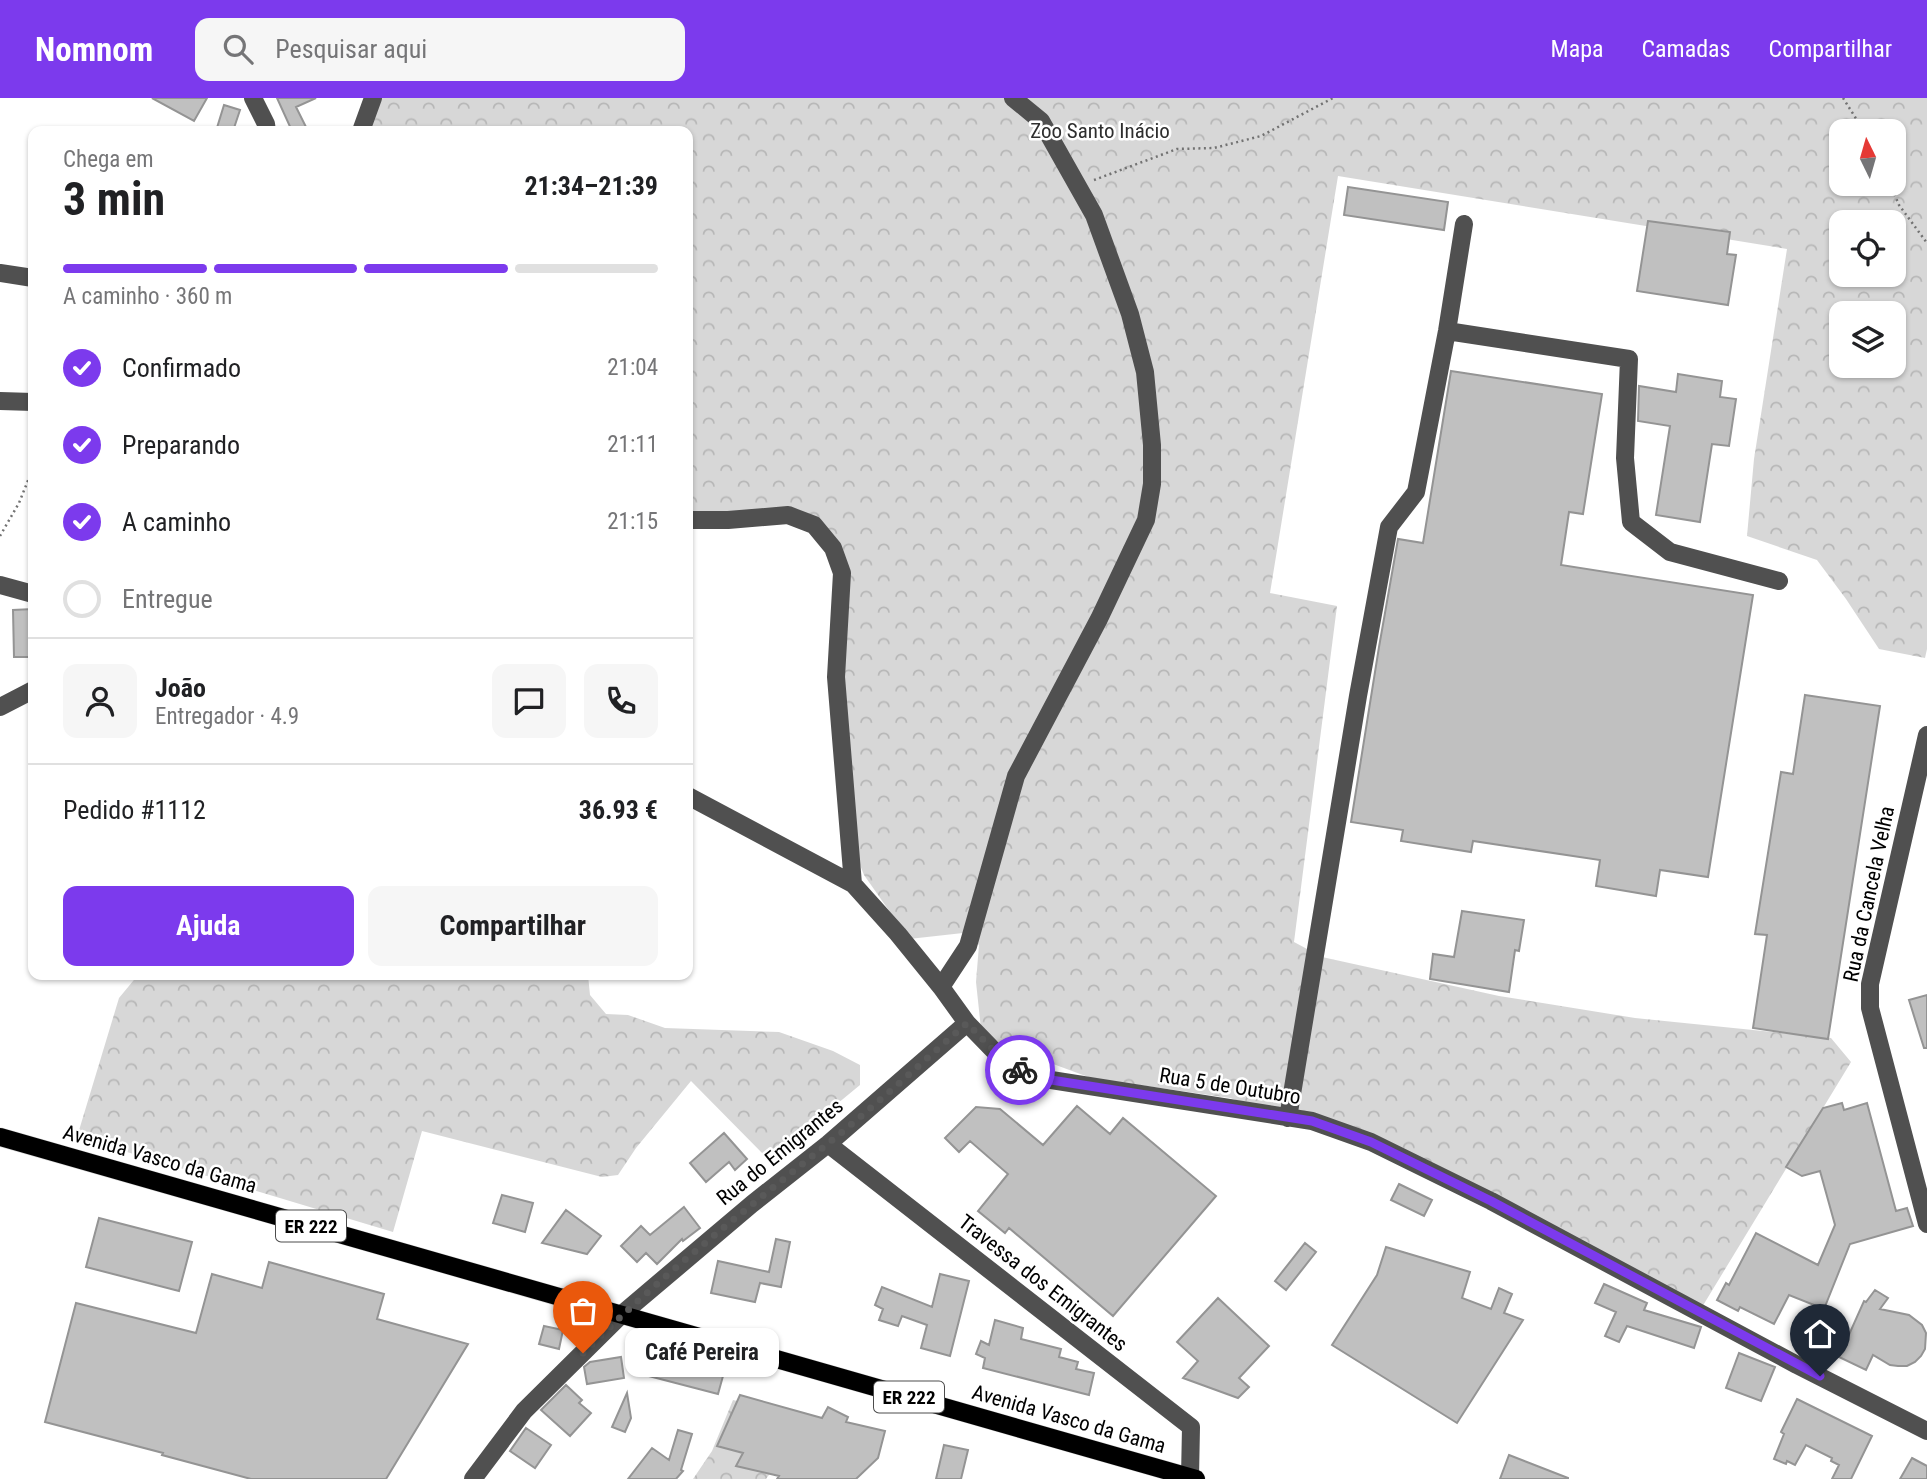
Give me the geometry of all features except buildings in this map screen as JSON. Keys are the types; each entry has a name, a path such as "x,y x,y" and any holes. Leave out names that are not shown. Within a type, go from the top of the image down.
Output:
{"main road":[{"name":"Avenida Vasco da Gama","path":"0,1137 1193,1478"}],"street":[{"path":"253,98 266,126"},
{"path":"362,126 373,98"},
{"path":"941,987 968,946 1016,776 1099,619 1146,520 1152,484 1152,445 1145,372 1130,314 1094,215 1080,188 1041,121 1013,98"},
{"path":"1288,1118 1389,527 1416,492 1447,331 1464,223"},
{"path":"0,273 28,277"},
{"path":"1447,331 1629,359 1625,458 1631,522 1670,552 1779,581"},
{"path":"0,401 28,402"},
{"path":"693,520 788,515 814,525 833,548 842,573 836,677 853,884"},
{"path":"0,585 28,593"},
{"path":"0,707 28,693"},
{"name":"Rua da Cancela Velha","path":"1927,735 1870,984 1870,1008 1927,1224"},
{"name":"Rua 5 de Outubro","path":"693,799 853,884 898,934 967,1023 1000,1057 1032,1077 1312,1121 1371,1142 1479,1195 1797,1365 1927,1430"},
{"name":"Rua do Emigrantes","path":"473,1479 524,1411 622,1314 828,1144 967,1023"},
{"name":"Travessa dos Emigrantes","path":"828,1144 1191,1427 1193,1478"},
{"path":"1909,1421 1927,1415"}],"path":[{"path":"1080,188 1097,178 1177,149 1214,148 1261,136 1333,98"},
{"path":"1843,98 1856,119"},
{"path":"1895,196 1927,243"},
{"path":"0,536 28,480"}],"green space":[{"name":"Zoo Santo Inácio","path":"372,98 1927,98 1925,658 1879,649 1817,560 1747,536 1754,459 1787,249 1338,176 1270,593 1337,606 1294,942 1322,957 1499,996 1635,1018 1831,1038 1851,1062 1696,1317 1571,1250 1334,1133 1230,1098 1091,1078 1002,1045 981,1029 976,982 979,945 963,933 909,939 864,875 843,822 834,577 826,545 795,519 693,518 693,126 361,126"},
{"path":"134,980 588,980 590,995 606,1014 628,1015 665,1028 779,1032 833,1051 860,1065 860,1085 769,1160 691,1081 636,1148 618,1175 602,1177 422,1131 393,1232 77,1137 119,998"},
{"path":"733,1400 810,1419 766,1479 693,1479 712,1451"}],"way so far":[{"path":"583,1353 622,1314 828,1144 967,1023 1000,1057 1020,1070"}],"place":[{"name":"Café Pereira","path":"583,1353"}],"route":[{"path":"1020,1070 1032,1077 1312,1121 1371,1142 1491,1201 1820,1376"}]}
